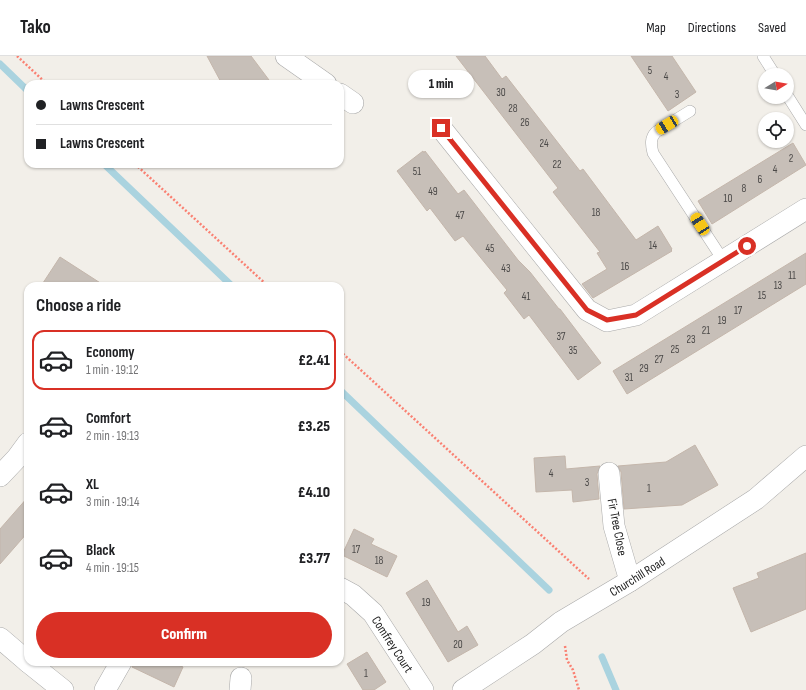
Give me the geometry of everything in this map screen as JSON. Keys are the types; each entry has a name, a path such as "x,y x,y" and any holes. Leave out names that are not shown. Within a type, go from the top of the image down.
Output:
{"street":[{"path":"286,56 320,80"},
{"path":"441,128 587,310 607,320 636,315 806,209"},
{"path":"0,476 24,448"},
{"name":"Churchill Road","path":"463,690 533,644 561,622 630,580 756,499 806,456"},
{"name":"Fir Tree Close","path":"609,473 614,526 630,580"},
{"name":"Comfrey Court","path":"344,590 353,595 373,613 423,690"},
{"path":"0,638 24,659"},
{"path":"33,666 63,690"},
{"path":"105,690 119,666"}],"lane":[{"path":"763,56 771,68"},
{"path":"793,104 806,125"},
{"path":"690,111 656,132 652,136 651,146 653,153 723,260"}],"path":[{"path":"17,56 44,80"},
{"path":"139,168 264,282"},
{"path":"344,355 594,583 603,597"},
{"path":"567,660 573,670 579,690"}],"building":[{"path":"207,56 251,56 269,80 220,80"},
{"path":"456,56 485,56 502,79 506,76 580,171 583,169 636,240 658,226 672,251 593,298 582,284 607,269 597,253 600,252 553,192 558,188"},
{"path":"631,56 672,56 696,92 668,111"},
{"path":"794,145 806,165 712,224 698,201 785,148 794,148"},
{"path":"423,151 424,153 425,151 458,194 464,190 518,260 530,272 560,309 601,363 578,380 529,315 524,319 504,293 507,290 463,236 455,241 430,208 427,211 397,171"},
{"path":"806,253 806,284 627,394 613,371"},
{"path":"60,257 99,282 44,282"},
{"path":"695,445 718,485 682,505 624,509 621,472 618,466 666,462"},
{"path":"565,456 566,469 600,466 597,474 599,499 573,502 572,490 536,492 534,458"},
{"path":"24,502 24,537 0,564 0,529"},
{"path":"354,529 374,539 371,544 397,556 387,577 344,556 344,551"},
{"path":"806,553 806,609 751,632 733,588 759,578 757,573"},
{"path":"427,580 458,632 467,626 478,645 448,662 406,593"},
{"path":"367,652 386,682 374,690 363,690 347,664"},
{"path":"181,666 183,667 174,687 132,667"}],"waterway":[{"path":"0,64 24,87"},
{"path":"108,168 228,282"},
{"path":"344,394 549,590"},
{"path":"602,657 616,690"}],"route":[{"path":"441,128 587,310 607,320 636,315 747,246"}]}
